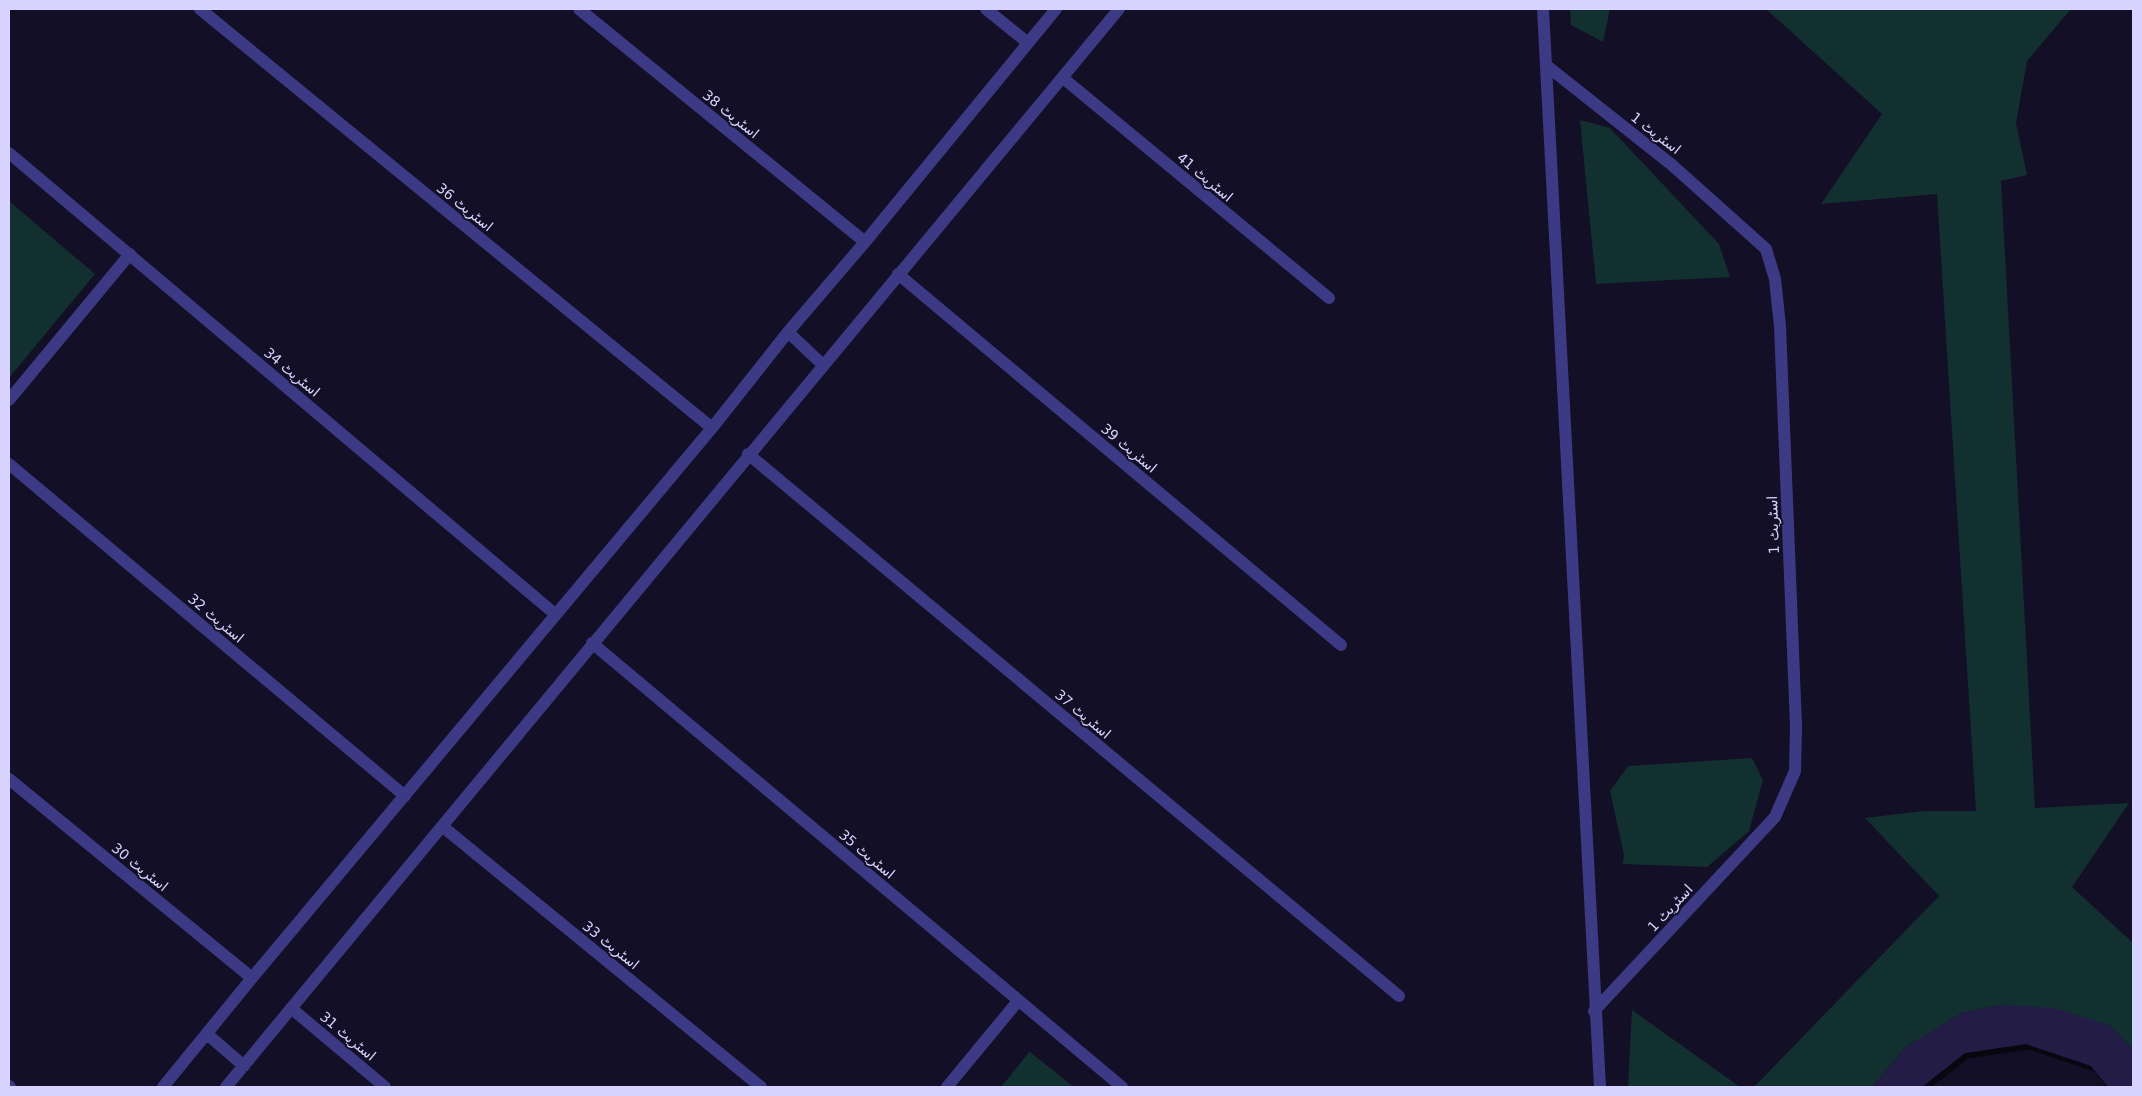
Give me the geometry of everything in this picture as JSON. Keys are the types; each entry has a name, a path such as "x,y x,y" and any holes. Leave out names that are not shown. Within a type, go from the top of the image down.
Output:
{"street":[{"name":"اسٹریٹ 36","path":"200,9 712,428"},
{"name":"اسٹریٹ 38","path":"578,9 865,242"},
{"path":"986,9 1028,43"},
{"path":"164,1087 252,978 712,428 788,332 865,242 1056,9"},
{"path":"226,1087 748,454 1120,9"},
{"path":"1543,9 1548,66 1594,1011 1600,1087"},
{"name":"اسٹریٹ 1","path":"1548,66 1672,165 1766,249 1775,279 1780,326 1796,726 1795,771 1774,817 1594,1011"},
{"name":"اسٹریٹ 41","path":"1063,78 1329,298"},
{"name":"اسٹریٹ 34","path":"9,153 555,614"},
{"path":"9,400 130,254"},
{"name":"اسٹریٹ 39","path":"898,274 1341,645"},
{"path":"788,332 823,365"},
{"name":"اسٹریٹ 37","path":"748,454 1399,996"},
{"name":"اسٹریٹ 32","path":"9,464 405,796"},
{"name":"اسٹریٹ 35","path":"592,643 1122,1087"},
{"name":"اسٹریٹ 30","path":"9,779 252,978"},
{"name":"اسٹریٹ 33","path":"442,826 761,1087"},
{"path":"947,1087 1018,1001"},
{"name":"اسٹریٹ 31","path":"291,1008 385,1087"},
{"path":"207,1034 244,1066"}],"green space":[{"path":"1570,9 1610,9 1603,42 1571,25"},
{"path":"1766,9 2071,9 2027,61 2016,123 2027,175 2001,181 2035,808 2129,803 2072,887 2133,943 2133,1050 2109,1025 2001,1005 1962,1013 1906,1047 1872,1087 1754,1087 1939,896 1865,818 1923,811 1976,811 1937,194 1821,204 1882,114"},
{"path":"1580,120 1610,128 1719,244 1730,277 1596,284"},
{"path":"9,201 95,274 9,378"},
{"path":"1752,758 1763,780 1749,831 1707,867 1623,864 1624,855 1610,791 1628,766"},
{"path":"1632,1010 1740,1087 1628,1087"},
{"path":"1030,1052 1074,1087 1001,1087"}],"building":[{"path":"2001,1005 2054,1008 2109,1025 2133,1050 2133,1087 2108,1087 2091,1066 2026,1044 1965,1053 1922,1087 1872,1087 1906,1047 1962,1013"}]}
